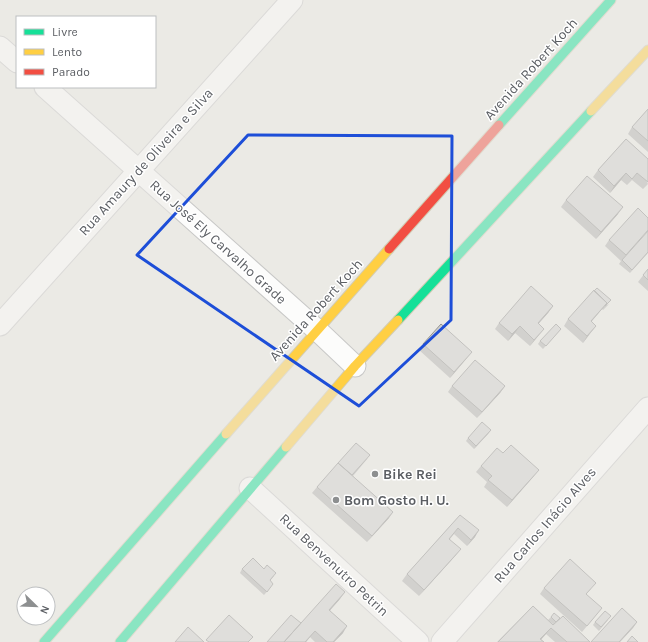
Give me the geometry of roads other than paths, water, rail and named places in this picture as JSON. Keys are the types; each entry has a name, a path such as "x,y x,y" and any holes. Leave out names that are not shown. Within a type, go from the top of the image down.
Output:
{"main road":[{"name":"Avenida Robert Koch","path":"44,642 317,330 612,0"},
{"path":"120,642 355,366 648,50"}],"street":[{"name":"Rua Amaury de Oliveira e Silva","path":"0,325 292,0"},
{"path":"0,47 16,61"},
{"name":"Rua José Ely Carvalho Grade","path":"46,88 317,330 355,366"},
{"name":"Rua Carlos Inácio Alves","path":"442,642 648,408"},
{"name":"Rua Benvenutro Petrin","path":"250,488 418,642"}],"place":[{"name":"Bike Rei","path":"375,474"},
{"name":"Bom Gosto H. U.","path":"336,500"}]}
